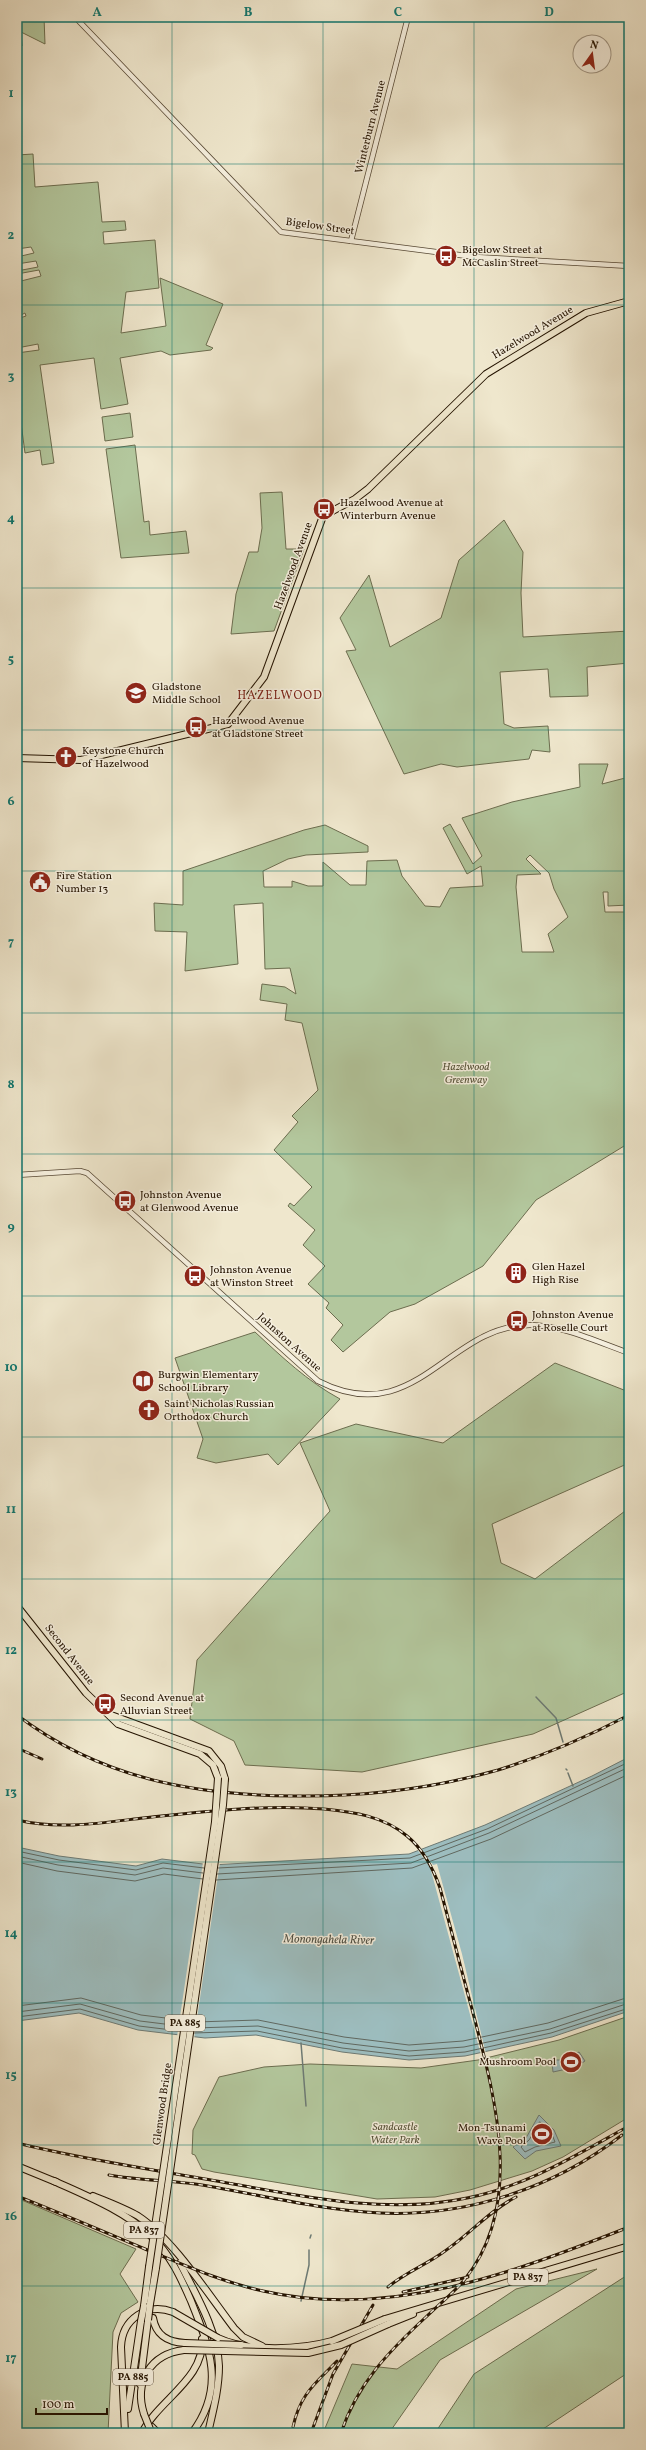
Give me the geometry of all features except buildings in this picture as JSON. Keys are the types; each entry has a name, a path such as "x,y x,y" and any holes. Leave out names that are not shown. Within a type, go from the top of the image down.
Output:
{"main road":[{"name":"Hazelwood Avenue","path":"17,758 81,760 228,724 264,677 323,516 368,489 486,374 586,313 629,301"},
{"name":"Second Avenue","path":"17,1606 86,1693 118,1724 127,1729 200,1754 213,1765 221,1779"},
{"name":"Glenwood Bridge","path":"140,2398 140,2373 148,2320 144,2306 152,2267 221,1779"},
{"name":"PA 837","path":"17,2166 124,2209 139,2217 166,2241 222,2312 243,2336 262,2346 300,2347 321,2344 427,2307 629,2246"},
{"name":"PA 837","path":"54,2181 119,2213 152,2237 172,2262 208,2343 212,2372 207,2404 192,2433"},
{"path":"166,2241 179,2262 199,2303 217,2354 219,2379 208,2433"},
{"name":"Glenwood Bridge","path":"125,2433 151,2304 152,2267"},
{"path":"125,2433 121,2347 123,2333 131,2319 147,2310 157,2308 173,2312 218,2338 240,2345"},
{"path":"142,2433 150,2419 185,2381 198,2362 202,2343 198,2318"},
{"path":"148,2320 161,2335 185,2347 240,2345 262,2346"},
{"name":"PA 837","path":"158,2433 151,2430 144,2414 140,2398 142,2384 149,2366 161,2356 185,2347 308,2353 341,2345 387,2321"}],"street":[{"name":"Bigelow Street","path":"75,17 281,232 475,257 629,266"},
{"name":"Winterburn Avenue","path":"351,241 408,17"},
{"name":"Johnston Avenue","path":"17,1175 80,1171 87,1174 318,1381 340,1391 364,1395 388,1393 408,1386 479,1340 501,1331 529,1325 567,1332 629,1353"}],"green space":[{"path":"17,17 44,17 45,44 21,32 22,46 17,47"},
{"path":"33,154 35,187 98,182 102,222 125,221 126,230 103,232 104,244 155,240 159,288 126,292 121,333 166,326 160,278 223,304 206,345 213,348 211,350 170,355 161,351 120,358 128,404 101,409 94,358 40,365 54,463 42,465 40,450 25,453 17,393 17,353 39,350 38,344 17,348 17,319 26,316 25,313 17,317 17,282 41,276 39,270 17,274 17,271 38,267 36,261 17,264 17,257 34,253 31,247 17,249 17,155"},
{"path":"130,413 133,437 105,441 102,417"},
{"path":"135,445 144,522 149,521 150,535 186,531 189,553 121,558 106,449"},
{"path":"282,492 286,549 304,549 274,631 231,634 236,594 249,552 258,552 262,528 260,493"},
{"path":"504,520 523,552 521,593 523,637 629,631 629,663 587,667 588,696 550,697 548,669 500,672 504,724 514,728 548,726 550,752 532,750 529,759 457,767 441,764 404,774 346,651 356,650 340,618 369,575 390,647 441,618 459,560"},
{"name":"Hazelwood Greenway","path":"579,764 608,764 602,784 629,777 629,905 608,906 608,892 603,892 605,912 629,912 629,1143 536,1200 483,1266 415,1304 390,1312 343,1352 331,1340 343,1325 326,1308 329,1303 308,1284 325,1266 303,1245 315,1230 288,1206 290,1203 294,1206 312,1187 274,1150 298,1122 292,1116 318,1090 302,1023 285,1020 287,1004 260,1000 262,984 285,987 296,994 290,968 265,969 263,903 234,905 238,964 185,971 187,932 155,931 154,903 183,905 183,871 304,830 325,825 368,846 368,852 306,855 288,859 263,871 264,887 292,887 292,881 308,886 323,886 323,862 350,885 366,885 367,861 397,860 402,876 425,906 440,907 450,888 483,886 481,866 467,874 443,828 450,824 473,864 482,856 462,818 512,802 580,787","holes":["530,855 549,873 554,889 568,917 548,934 554,952 522,952 516,887 517,875 541,874 526,859"]},
{"path":"255,1332 306,1376 340,1399 278,1465 268,1454 216,1463 197,1458 203,1439 175,1358"},
{"path":"555,1363 629,1392 629,1463 492,1524 501,1563 535,1579 629,1508 629,1691 533,1734 362,1772 245,1765 234,1741 190,1719 197,1660 330,1511 300,1443 356,1424 443,1443"},
{"name":"Sandcastle Water Park","path":"629,2016 629,2117 563,2157 532,2171 470,2190 435,2197 377,2199 214,2172 202,2169 195,2155 192,2154 193,2130 219,2077 264,2067 310,2064 421,2068 478,2060 559,2040"},
{"path":"17,2198 136,2249 120,2274 138,2302 121,2313 113,2332 108,2433 17,2433"},
{"path":"597,2269 440,2360 389,2433 323,2433 352,2364 397,2369 516,2289"},
{"path":"629,2274 629,2372 537,2433 435,2433 474,2374"}],"water":[{"name":"Monongahela River","path":"629,1757 629,2011 552,2037 465,2056 409,2060 342,2052 256,2035 205,2038 138,2030 79,2013 17,2021 17,1847 59,1856 136,1866 162,1859 211,1865 409,1854 485,1825 592,1776"},
{"name":"Mushroom Pool","path":"579,2052 585,2061 576,2067 553,2072 552,2062 554,2060 564,2060"},
{"name":"Mon-Tsunami Wave Pool","path":"539,2115 554,2130 561,2146 536,2151 525,2159 513,2147 526,2138"}],"pier":[{"path":"420,1847 433,1865 437,1864 462,1954 486,2054 481,2055 430,1867 417,1849"},
{"path":"203,1862 220,1862 194,2039 177,2037"}],"waterway":[{"path":"536,1697 556,1718 563,1742"},
{"path":"568,1773 573,1786"},
{"path":"301,2043 306,2106"},
{"path":"301,2301 309,2265 309,2250"}],"railway":[{"path":"17,1715 49,1737 81,1754 114,1768 148,1779 183,1787 219,1792 294,1796 371,1793 422,1787 473,1777 515,1765 548,1752 597,1731 629,1715"},
{"path":"17,1748 42,1759"},
{"path":"17,1820 48,1825 80,1825 211,1811 256,1808 279,1807 335,1810 378,1819 398,1829 413,1841 431,1866 440,1888 481,2042 496,2112 500,2147 500,2183 495,2217 484,2249 465,2279 399,2343 376,2369 356,2399 341,2433"},
{"path":"17,2143 85,2158 299,2195 366,2204 400,2205 434,2203 467,2198 510,2186 551,2168 629,2126"},
{"path":"109,2175 196,2184 337,2209 380,2213 413,2213 445,2210 477,2204 538,2184 568,2170 596,2154 622,2135"},
{"path":"17,2196 203,2273 263,2291 310,2298 357,2300 404,2296 450,2287 495,2275 540,2260 629,2227"},
{"path":"388,2287 445,2251 497,2209 516,2197"},
{"path":"403,2292 468,2277"},
{"path":"311,2433 333,2374 373,2305"},
{"path":"293,2427 300,2406 309,2390 337,2361"}],"place":[{"name":"Bigelow Street at McCaslin Street","path":"446,256"},
{"name":"Hazelwood Avenue at Winterburn Avenue","path":"324,509"},
{"name":"Gladstone Middle School","path":"136,693"},
{"name":"Hazelwood Avenue at Gladstone Street","path":"196,727"},
{"name":"Keystone Church of Hazelwood","path":"66,757"},
{"name":"Fire Station Number 13","path":"40,882"},
{"name":"Johnston Avenue at Glenwood Avenue","path":"125,1201"},
{"name":"Glen Hazel High Rise","path":"516,1273"},
{"name":"Johnston Avenue at Winston Street","path":"195,1276"},
{"name":"Johnston Avenue at Roselle Court","path":"517,1321"},
{"name":"Burgwin Elementary School Library","path":"143,1381"},
{"name":"Saint Nicholas Russian Orthodox Church","path":"149,1410"},
{"name":"Second Avenue at Alluvian Street","path":"105,1704"},
{"name":"Mushroom Pool","path":"571,2062"},
{"name":"Mon-Tsunami Wave Pool","path":"542,2134"}],"district":[{"name":"HAZELWOOD","path":"280,696"}]}
